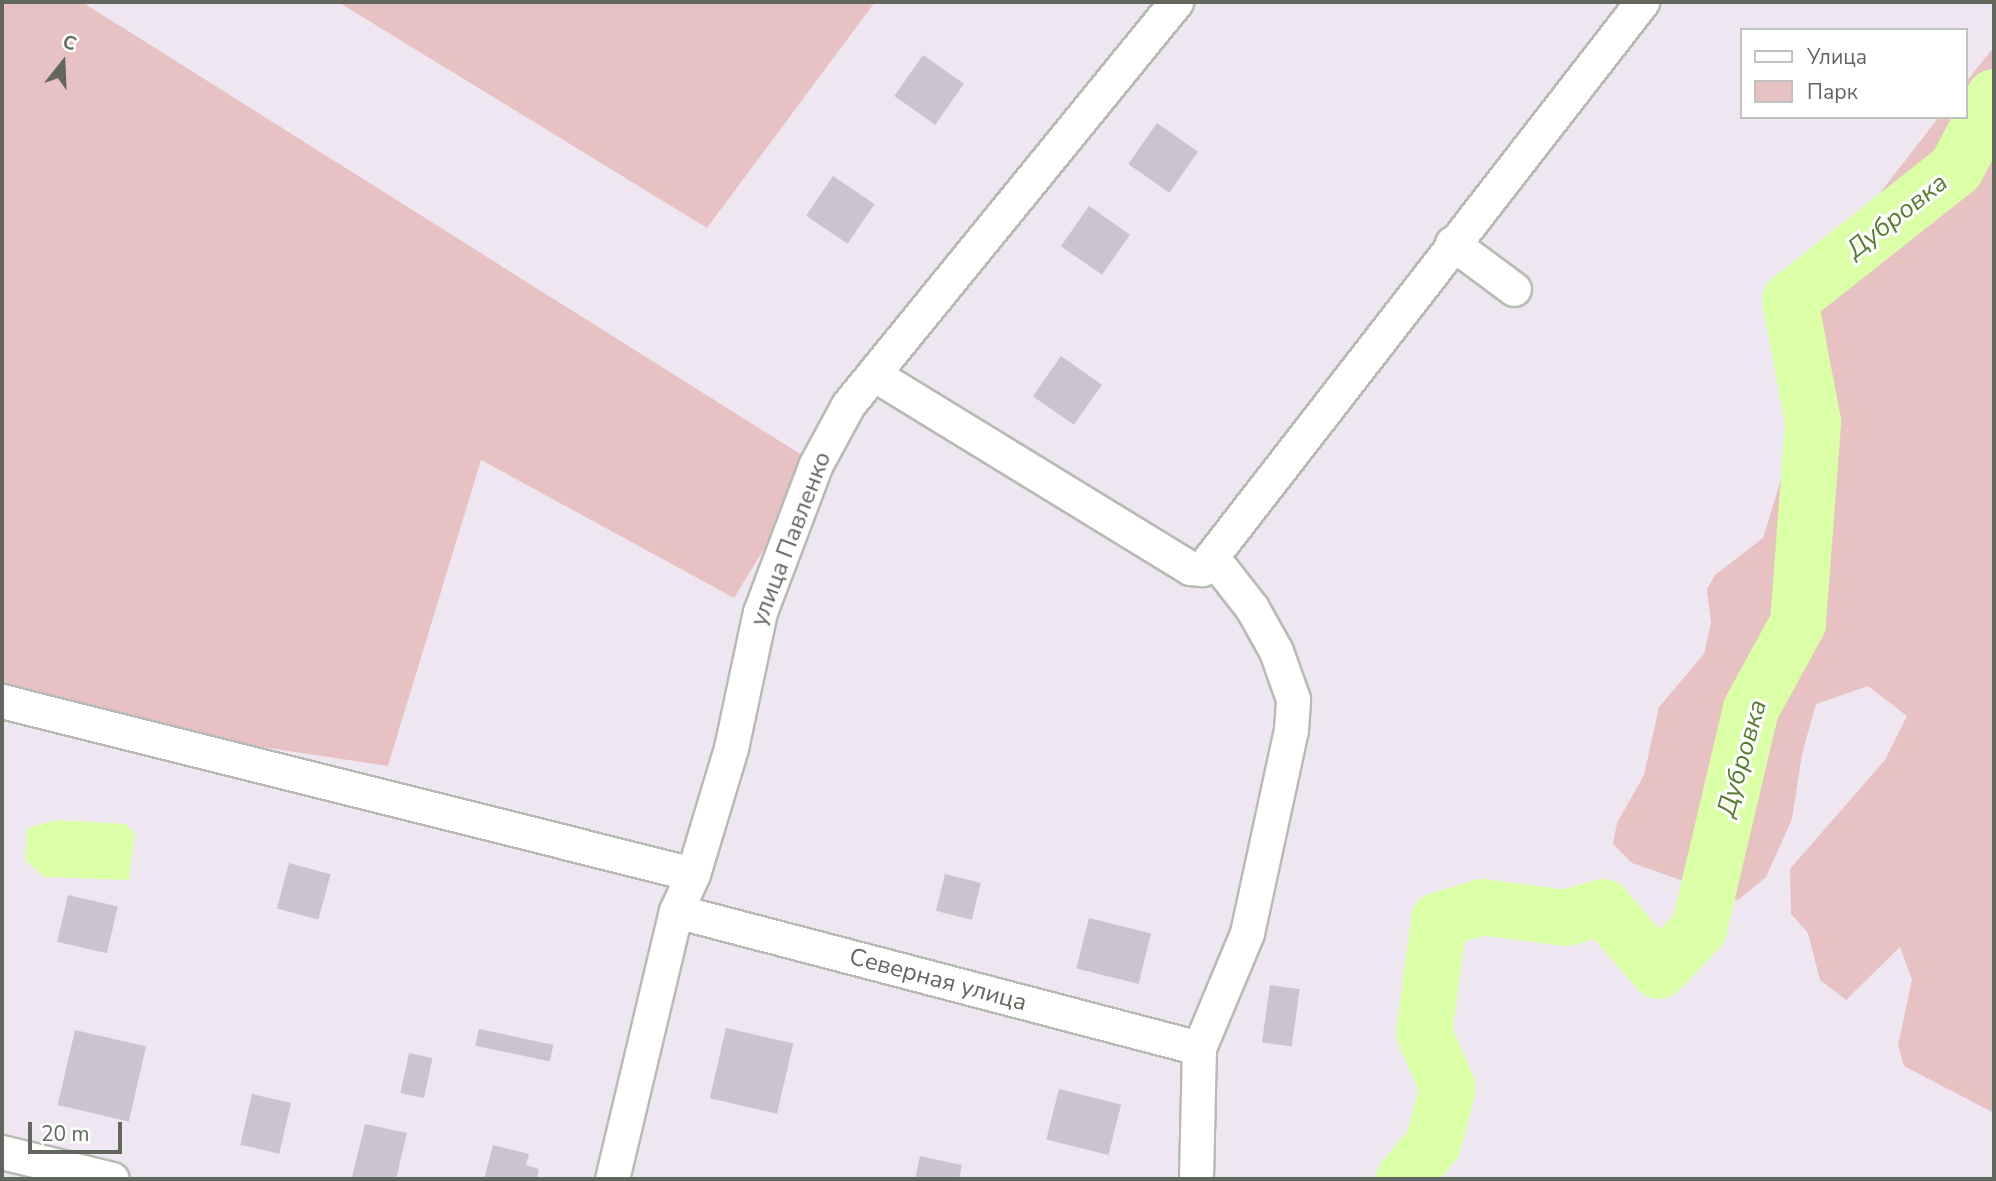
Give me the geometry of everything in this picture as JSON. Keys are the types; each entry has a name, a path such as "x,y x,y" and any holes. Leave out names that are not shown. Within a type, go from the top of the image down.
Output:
{"street":[{"name":"улица Павленко","path":"612,1179 676,911 693,874 731,748 760,612 816,464 848,405 1176,2"},
{"path":"875,375 1190,568 1202,569 1452,243 1643,2"},
{"path":"1452,243 1514,289"},
{"path":"1196,1179 1199,1048 1247,933 1291,730 1293,699 1276,651 1252,608 1213,558"},
{"path":"2,701 693,874"},
{"name":"Северная улица","path":"676,911 1199,1048"},
{"path":"2,1152 112,1179"}],"green space":[{"path":"2,2 82,2 816,464 734,598 481,460 388,766 175,734 2,683"},
{"path":"338,2 875,2 707,228"},
{"path":"1994,47 1994,1113 1904,1066 1898,1045 1912,980 1900,947 1846,1000 1820,980 1808,933 1791,914 1790,869 1885,760 1907,716 1868,686 1816,704 1802,754 1792,819 1766,877 1738,900 1632,863 1613,844 1617,823 1644,775 1659,707 1704,654 1711,623 1707,589 1715,575 1763,538 1790,450 1776,286 1834,252 1937,119 1968,119 1968,80"}],"shaded area":[{"path":"57,820 126,824 135,834 129,880 44,877 25,860 27,828"}],"building":[{"path":"923,55 964,84 935,125 894,96"},
{"path":"1157,123 1198,152 1169,193 1128,164"},
{"path":"833,176 874,204 848,244 806,216"},
{"path":"1089,206 1130,235 1102,275 1061,246"},
{"path":"1061,356 1102,385 1074,425 1033,396"},
{"path":"289,863 331,874 318,920 277,908"},
{"path":"945,874 981,883 972,920 936,911"},
{"path":"68,895 118,906 107,953 57,942"},
{"path":"1089,918 1151,933 1139,984 1076,968"},
{"path":"1270,985 1300,989 1292,1047 1262,1042"},
{"path":"726,1028 793,1044 777,1114 710,1098"},
{"path":"479,1029 553,1045 550,1061 475,1046"},
{"path":"75,1030 146,1046 129,1121 58,1105"},
{"path":"409,1053 432,1058 424,1098 400,1093"},
{"path":"1059,1089 1121,1104 1109,1155 1046,1139"},
{"path":"252,1094 291,1103 279,1154 240,1145"},
{"path":"365,1124 407,1133 396,1179 352,1177"},
{"path":"493,1145 529,1154 526,1165 539,1169 537,1179 484,1179"},
{"path":"920,1156 962,1165 959,1179 915,1179"}],"waterway":[{"name":"Дубровка","path":"1404,1179 1433,1144 1448,1088 1424,1033 1439,920 1482,907 1565,918 1603,907 1659,971 1699,929 1751,709 1798,623 1813,422 1790,300 1956,169 1994,97"}]}
